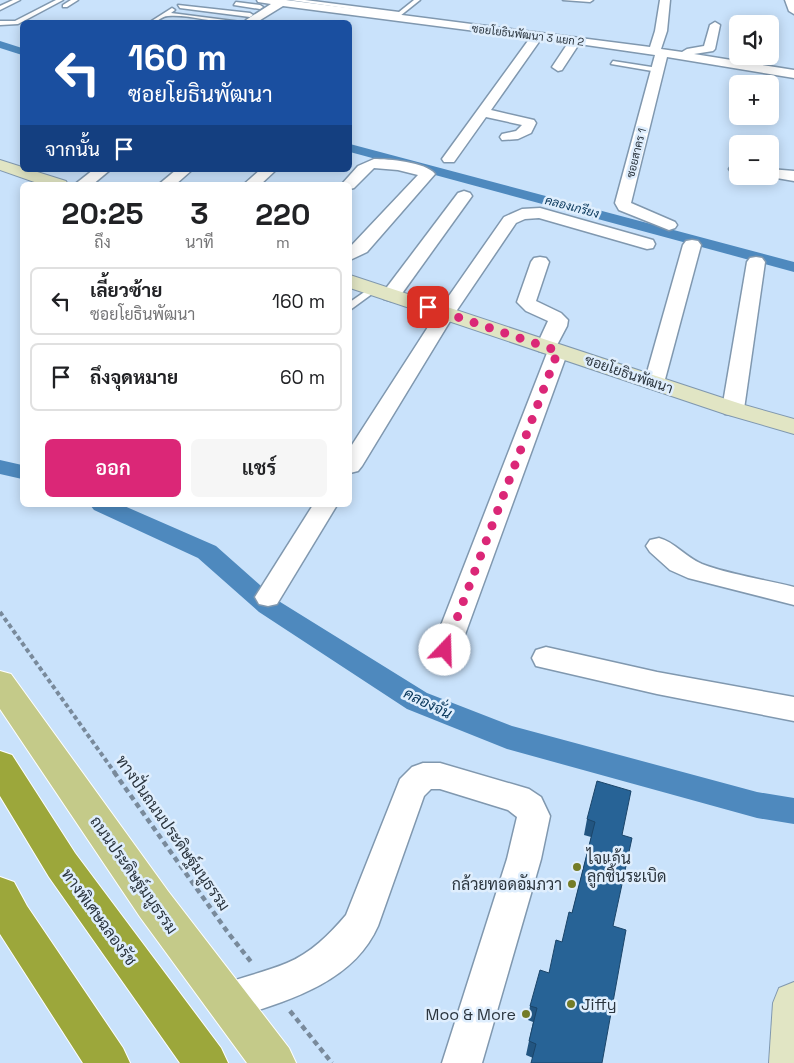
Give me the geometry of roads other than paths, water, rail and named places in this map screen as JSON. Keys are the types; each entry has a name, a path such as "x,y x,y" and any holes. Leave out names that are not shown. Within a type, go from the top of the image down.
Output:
{"highway":[{"name":"ทางพิเศษฉลองรัช","path":"0,765 62,865 206,1063"},
{"path":"0,895 13,919 108,1063"}],"main road":[{"name":"ถนนประดิษฐ์มนูธรรม","path":"0,683 154,904 274,1063"}],"street":[{"name":"ซอยสาคร 1","path":"665,0 658,51 658,70 623,203 625,207 669,225"},
{"path":"790,0 794,11"},
{"name":"ซอยโยธินพัฒนา 3 แยก 2","path":"267,3 658,51 794,74"},
{"path":"250,19 267,3"},
{"path":"684,56 691,51 710,49 715,25"},
{"path":"449,159 538,36"},
{"path":"558,67 575,40"},
{"path":"483,112 529,123 526,131 521,135 507,137"},
{"path":"352,182 368,166 378,163 427,174 361,248 352,254"},
{"path":"0,165 20,172"},
{"path":"21,172 51,182"},
{"path":"86,182 100,172"},
{"path":"170,182 182,172"},
{"path":"255,182 267,172"},
{"path":"779,174 794,176"},
{"path":"382,292 464,196"},
{"path":"352,463 446,313 510,220 522,214 540,213 648,244"},
{"path":"654,382 692,245"},
{"path":"445,650 552,349 558,320 554,316 530,306 526,302 540,262"},
{"path":"733,409 756,262"},
{"name":"ซอยโยธินพัฒนา","path":"352,282 733,409 794,427"},
{"path":"268,597 324,507"},
{"path":"659,546 679,564 697,572 794,596"},
{"path":"546,658 614,674 794,709"},
{"path":"227,1001 297,979 323,964 352,937 360,926 411,789 423,776 440,776 518,799 529,807 534,816 524,859 462,1063"},
{"path":"791,1063 794,1003"}],"lane":[{"path":"0,8 18,0"},
{"path":"0,23 16,22 60,0"},
{"path":"65,6 75,0"},
{"path":"156,20 190,0"},
{"path":"293,0 400,14 418,0"},
{"path":"566,0 590,0"},
{"path":"225,3 267,3"},
{"path":"180,6 250,19 267,3"},
{"path":"166,14 220,20"},
{"path":"160,18 184,20"},
{"path":"613,63 658,70"},
{"path":"352,307 382,292"}],"waterway":[{"name":"คลองเกรียง","path":"0,44 20,51"},
{"name":"คลองเกรียง","path":"352,149 794,267"},
{"name":"คลองจั่น","path":"0,467 20,472"},
{"name":"คลองจั่น","path":"106,507 207,552 268,606 417,701 507,737 757,805 794,811"}],"place":[{"name":"ไจแอ้น ลูกชิ้นระเบิด","path":"577,867"},
{"name":"กล้วยทอดอัมภวา","path":"572,884"},
{"name":"Jiffy","path":"571,1004"},
{"name":"Moo & More","path":"526,1014"}]}
